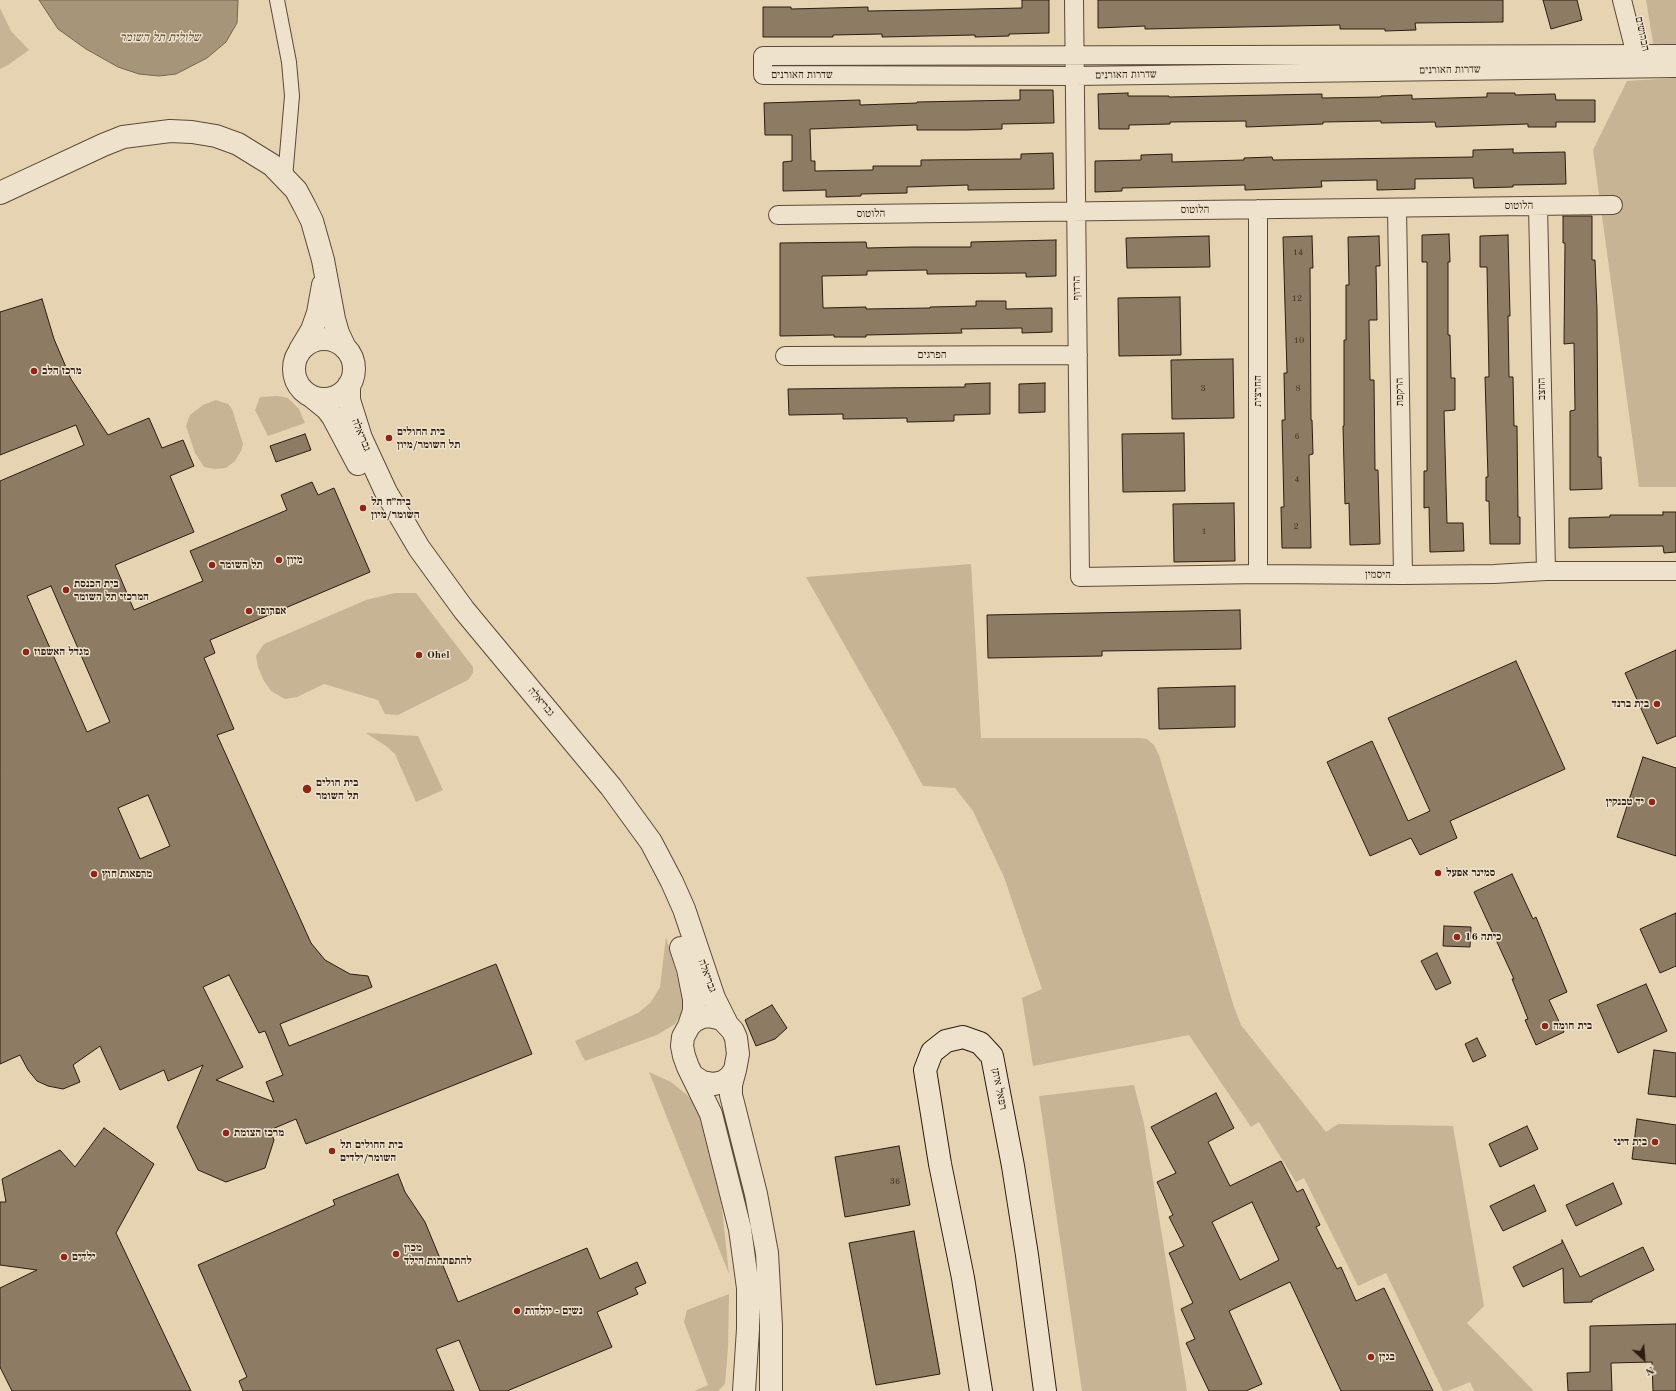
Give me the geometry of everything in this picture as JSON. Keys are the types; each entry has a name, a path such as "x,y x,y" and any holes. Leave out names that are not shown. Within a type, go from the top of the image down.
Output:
{"street":[{"path":"277,0 289,62 292,96 286,178"},
{"name":"הרדוף","path":"1074,0 1080,577"},
{"name":"הברושים","path":"1622,0 1643,59"},
{"name":"הברושים","path":"1635,0 1643,59"},
{"name":"שדרות האורנים","path":"1676,54 1643,59 1075,76 763,75 763,56 1643,59 1676,68"},
{"path":"0,193 103,144 124,137 170,131 216,136 238,144 272,165 296,190 312,221 323,260 334,319 345,348"},
{"name":"הלוטוס","path":"778,215 1613,205"},
{"name":"החצב","path":"1538,206 1546,571"},
{"name":"הרקפת","path":"1397,208 1403,575"},
{"name":"החרצית","path":"1258,209 1258,574"},
{"path":"297,354 303,346 320,339 329,339 338,342 351,356 354,366 353,376 341,393 332,398 321,399 311,396 303,390 297,383 294,374 294,364 297,354 312,330 318,313 323,293 323,260"},
{"name":"הפרגים","path":"786,356 1078,355"},
{"name":"גבריאלה","path":"348,385 349,400 361,438 386,492 406,529 464,610 611,787 651,842 684,909 714,998 727,1024"},
{"name":"גבריאלה","path":"311,396 328,409 334,417 373,499 416,572 453,619 600,796 638,849 659,888 670,915 688,969 694,1000 694,1010 688,1026"},
{"name":"היסמין","path":"1080,577 1258,574 1494,574 1546,571 1676,572"},
{"path":"744,1391 748,1329 748,1288 740,1229 711,1114 684,1056 682,1046 683,1037 688,1026 702,1017 709,1016 722,1019 727,1024 736,1038 738,1047 738,1058 730,1084 731,1095 756,1194 767,1253 771,1326 771,1391"},
{"name":"רפאל איתן","path":"981,1391 963,1278 940,1164 925,1070 932,1052 946,1041 963,1037 980,1043 992,1056 1013,1166 1027,1255 1045,1391"},
{"path":"693,1076 702,1082 714,1084 723,1082 730,1077 735,1070"}],"shaded area":[{"path":"1646,0 1676,0 1676,54 1655,55"},
{"path":"0,8 11,31 29,50 0,69"},
{"path":"1676,78 1676,487 1639,487 1593,150 1627,81"},
{"path":"278,396 288,398 299,409 305,423 268,436 255,410 260,397"},
{"path":"216,400 228,404 232,409 243,444 235,461 226,468 215,469 204,467 195,453 186,426 190,415 203,405"},
{"path":"971,564 981,738 1140,738 1147,739 1154,745 1159,755 1234,1007 1241,1025 1326,1132 1338,1124 1453,1126 1484,1306 1467,1323 1534,1391 1474,1391 1470,1382 1448,1391 1443,1391 1386,1273 1358,1286 1304,1178 1296,1182 1259,1122 1251,1127 1189,1035 1033,1066 1022,998 1042,989 1004,877 973,811 955,788 923,786 806,577"},
{"path":"395,593 416,593 473,667 473,673 468,680 398,715 385,714 378,700 324,684 297,697 285,699 271,691 264,681 258,667 256,656 264,644 366,600"},
{"path":"366,733 418,736 443,790 416,802 395,754 386,746"},
{"path":"666,937 681,989 683,1005 681,1014 675,1024 657,1035 585,1061 575,1041 638,1013 651,1002 660,987"},
{"path":"649,1072 671,1082 687,1095 698,1109 708,1134 722,1209 729,1274"},
{"path":"1134,1085 1144,1124 1187,1391 1082,1391 1039,1096"},
{"path":"729,1294 728,1348 725,1384 718,1391 694,1391 708,1385 684,1322 687,1310"}],"water":[{"name":"שלולית תל השומר","path":"39,0 238,0 237,23 226,42 207,58 176,74 159,76 139,74 118,67 86,49 58,29"}],"building":[{"path":"1022,0 1049,0 1049,33 975,37 975,35 882,37 882,34 833,35 833,37 763,37 763,7 791,7 791,9 868,7 868,11 1022,8"},
{"path":"1098,0 1503,0 1503,22 1415,23 1416,30 1385,31 1385,29 1340,29 1340,25 1145,29 1145,26 1098,28"},
{"path":"1543,0 1577,0 1582,20 1551,29"},
{"path":"1020,90 1053,90 1054,123 1002,124 1002,129 967,130 917,130 917,125 810,129 811,161 815,161 815,171 873,170 873,166 921,166 921,160 1021,159 1021,154 1053,153 1054,189 968,190 968,185 907,187 907,193 861,194 861,196 826,197 826,190 783,191 783,162 792,161 792,135 765,135 764,103 860,100 860,105 917,102 1020,100"},
{"path":"1128,93 1128,96 1169,97 1322,94 1322,98 1412,95 1412,99 1487,97 1487,93 1515,93 1515,95 1555,94 1556,100 1595,100 1595,122 1556,122 1556,127 1528,127 1528,124 1436,127 1435,122 1381,123 1381,121 1323,122 1323,124 1246,127 1246,121 1170,122 1170,124 1129,125 1129,129 1099,129 1098,94"},
{"path":"1513,149 1513,153 1565,152 1566,184 1513,185 1513,187 1474,188 1473,178 1415,179 1415,189 1377,190 1377,180 1321,181 1322,187 1245,190 1245,185 1122,188 1122,191 1095,192 1095,161 1141,160 1141,155 1172,154 1172,162 1244,160 1244,158 1272,157 1273,160 1473,157 1473,150"},
{"path":"1563,216 1592,216 1592,260 1595,260 1597,310 1598,457 1601,457 1602,489 1570,490 1570,411 1575,410 1574,343 1564,344 1565,243 1563,243"},
{"path":"1449,234 1450,262 1448,262 1448,335 1450,335 1451,378 1455,378 1455,410 1444,411 1447,523 1463,523 1464,551 1430,552 1429,507 1424,508 1424,471 1427,471 1427,262 1422,262 1422,235"},
{"path":"1508,235 1510,316 1508,316 1509,377 1513,377 1514,426 1517,426 1518,517 1520,517 1520,544 1490,544 1489,501 1486,501 1486,477 1488,477 1485,377 1489,377 1487,267 1480,267 1480,236"},
{"path":"1209,236 1210,267 1127,268 1126,238"},
{"path":"1312,236 1313,268 1310,268 1311,420 1313,454 1309,455 1311,548 1282,548 1281,507 1284,507 1282,420 1285,420 1284,373 1287,373 1283,237"},
{"path":"1379,236 1380,266 1376,266 1377,320 1369,320 1370,380 1374,380 1375,470 1378,470 1380,544 1350,545 1349,503 1345,504 1343,426 1346,285 1349,285 1348,237"},
{"path":"1056,240 1056,276 1026,277 1026,273 927,274 927,270 867,271 867,275 822,276 823,308 930,308 976,306 976,301 1006,301 1006,309 1052,308 1052,332 1022,333 1022,328 961,329 962,333 866,335 866,337 834,337 834,335 780,336 780,243 866,242 867,248 971,247 971,242"},
{"path":"1180,297 1181,355 1119,356 1118,298"},
{"path":"42,299 54,339 71,379 108,435 149,418 162,448 183,440 194,466 170,476 194,532 115,565 134,610 203,581 190,551 287,510 281,495 312,482 318,495 334,488 370,572 210,640 215,653 204,658 234,729 217,735 311,943 325,960 350,974 368,976 372,987 280,1024 289,1046 496,964 532,1054 306,1144 296,1119 270,1130 274,1140 265,1168 226,1182 198,1170 177,1127 203,1065 168,1081 164,1070 120,1090 100,1046 73,1065 80,1082 63,1089 48,1086 37,1081 28,1070 20,1055 0,1064 0,481 84,445 76,425 0,455 0,312","holes":["51,586 110,722 87,732 27,596","148,795 170,846 140,859 118,808","229,975 259,1033 265,1031 283,1075 266,1082 274,1102 216,1080 243,1067 203,987"]},
{"path":"1233,359 1234,418 1172,419 1171,360"},
{"path":"990,383 990,414 954,415 954,421 907,422 907,418 843,419 843,414 789,415 788,389 965,387 965,384"},
{"path":"1045,383 1045,412 1019,413 1019,384"},
{"path":"1184,433 1185,491 1123,492 1122,434"},
{"path":"305,434 311,450 276,462 270,446"},
{"path":"1234,503 1235,561 1174,562 1173,504"},
{"path":"1663,512 1676,512 1676,552 1664,553 1663,546 1569,548 1569,518 1610,517 1610,515 1663,515"},
{"path":"1240,610 1241,649 1102,651 1102,656 988,658 987,615"},
{"name":"בית ברנד","path":"1676,650 1676,736 1657,744 1625,673"},
{"path":"1516,661 1565,769 1450,821 1457,838 1420,855 1411,838 1370,856 1327,762 1372,741 1408,821 1430,811 1388,718"},
{"path":"1235,686 1235,727 1159,729 1158,688"},
{"name":"יד טבנקין","path":"1643,757 1676,768 1676,856 1617,837"},
{"path":"1512,874 1533,919 1536,917 1567,992 1549,1000 1564,1032 1536,1045 1525,1020 1528,1019 1512,979 1514,979 1474,892"},
{"path":"1676,913 1676,966 1660,973 1640,929"},
{"name":"כיתה 16","path":"1444,926 1471,927 1470,947 1443,946"},
{"path":"1437,953 1451,983 1436,990 1421,961"},
{"path":"1646,984 1667,1031 1618,1053 1597,1005"},
{"path":"772,1005 787,1028 775,1039 756,1046 745,1020"},
{"path":"1477,1038 1486,1056 1473,1062 1465,1044"},
{"path":"1654,1050 1676,1053 1676,1097 1648,1094"},
{"path":"1216,1093 1234,1128 1208,1142 1230,1186 1281,1161 1297,1192 1303,1189 1320,1225 1316,1227 1337,1269 1341,1267 1356,1301 1384,1288 1433,1391 1341,1391 1290,1282 1229,1311 1262,1384 1246,1391 1209,1391 1186,1343 1195,1339 1181,1309 1193,1303 1169,1253 1184,1246 1169,1217 1173,1215 1157,1182 1176,1173 1151,1127","holes":["1252,1202 1279,1260 1240,1280 1212,1222"]},
{"name":"בית דיני","path":"1637,1119 1676,1125 1676,1164 1632,1159"},
{"path":"1527,1126 1538,1149 1500,1167 1489,1144"},
{"name":"ילדים","path":"104,1128 154,1164 116,1233 191,1391 12,1391 0,1367 0,1288 37,1270 0,1265 0,1202 6,1202 2,1179 60,1150 75,1167"},
{"path":"899,1146 910,1205 845,1217 835,1157"},
{"path":"398,1174 405,1192 425,1222 458,1302 587,1248 600,1279 637,1262 646,1283 635,1288 638,1294 597,1312 612,1347 507,1391 480,1391 459,1340 436,1349 454,1391 243,1391 239,1381 247,1377 198,1265 335,1205 333,1200"},
{"path":"1613,1183 1622,1204 1576,1226 1566,1205"},
{"path":"1534,1185 1546,1211 1503,1231 1490,1206"},
{"path":"914,1231 940,1374 876,1385 849,1243"},
{"path":"1562,1240 1580,1277 1643,1247 1654,1270 1592,1300 1592,1302 1564,1303 1563,1268 1523,1287 1513,1267 1562,1243"},
{"path":"1676,1324 1676,1391 1653,1391 1652,1362 1611,1363 1612,1391 1568,1391 1567,1373 1590,1372 1590,1326"}],"place":[{"name":"מרכז הלב","path":"34,371"},
{"name":"בית החולים תל השומר/מיון","path":"389,438"},
{"name":"ביה״ח תל השומר/מיון","path":"363,508"},
{"name":"מיון","path":"279,560"},
{"name":"תל השומר","path":"212,565"},
{"name":"בית הכנסת המרכזי תל השומר","path":"66,590"},
{"name":"אפרופו","path":"249,611"},
{"name":"מגדל האשפוז","path":"26,652"},
{"name":"Ohel","path":"419,655"},
{"name":"בית ברנד","path":"1657,704"},
{"name":"בית חולים תל השומר","path":"307,789"},
{"name":"יד טבנקין","path":"1652,802"},
{"name":"סמינר אפעל","path":"1438,873"},
{"name":"מרפאות חוץ","path":"94,874"},
{"name":"כיתה 16","path":"1457,937"},
{"name":"בית חומה","path":"1545,1026"},
{"name":"מרכז הצומת","path":"226,1133"},
{"name":"בית דיני","path":"1655,1142"},
{"name":"בית החולים תל השומר/ילדים","path":"332,1151"},
{"name":"מכון להתפתחות הילד","path":"396,1254"},
{"name":"ילדים","path":"64,1257"},
{"name":"נשים - יולדות","path":"517,1311"},
{"name":"בגין","path":"1371,1357"}]}
